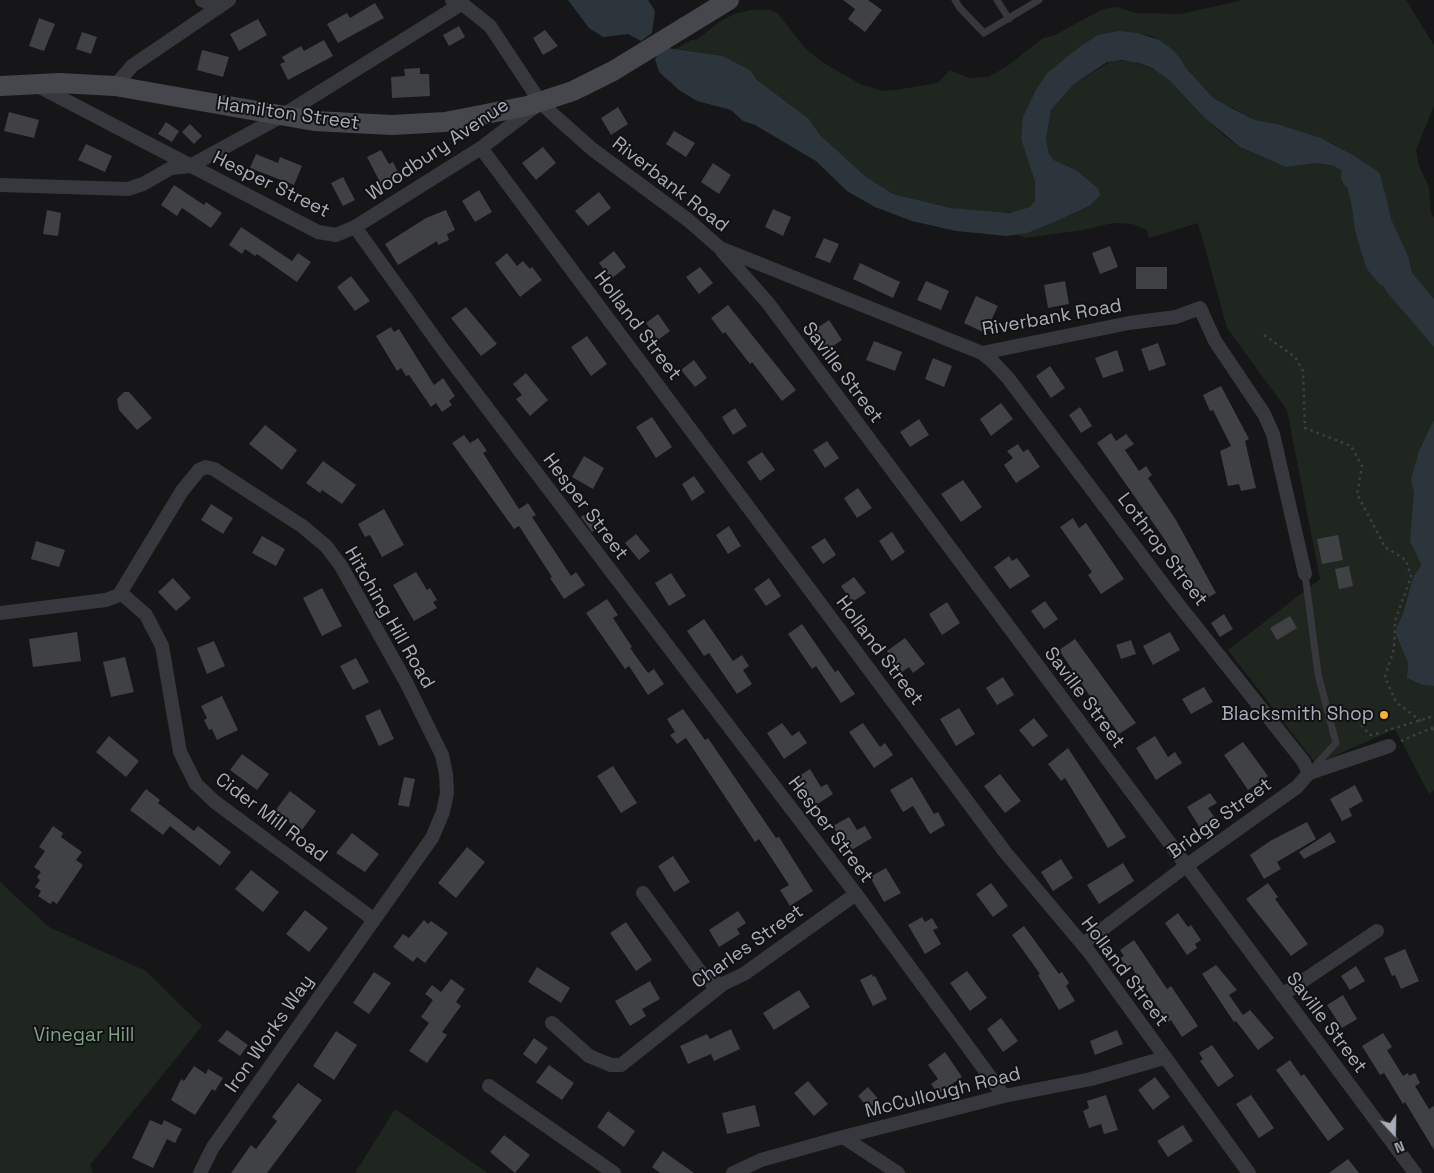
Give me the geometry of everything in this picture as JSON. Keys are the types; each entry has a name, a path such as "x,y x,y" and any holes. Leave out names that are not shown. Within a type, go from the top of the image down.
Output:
{"main road":[{"name":"Hamilton Street","path":"0,86 35,84 115,86 159,92 280,117 331,123 392,125 445,122 541,103 573,91 642,54 730,0"}],"street":[{"path":"202,0 224,4"},
{"path":"0,185 128,189 143,184 171,168 190,166 280,117 456,2"},
{"name":"Riverbank Road","path":"456,2 490,26 541,103 592,149 688,220 720,248 982,353 1129,323 1176,317 1200,308 1215,341 1264,414 1273,434 1305,574"},
{"path":"115,86 122,75 132,66 224,4"},
{"name":"Hesper Street","path":"35,84 318,232 336,235 355,226 551,494 856,894 1004,1096"},
{"name":"Woodbury Avenue","path":"355,226 481,148 541,103"},
{"name":"Holland Street","path":"481,148 1005,852 1083,944 1249,1173"},
{"name":"Saville Street","path":"720,248 768,303 1415,1173"},
{"name":"Lothrop Street","path":"982,353 1008,378 1178,604 1303,761 1309,773"},
{"name":"Hitching Hill Road","path":"121,593 182,491 199,470 206,467 214,469 302,526 326,546 341,566 430,730 442,755 446,774 445,803 436,830 373,919"},
{"path":"0,612 106,600 121,593"},
{"name":"Cider Mill Road","path":"121,593 146,615 162,646 167,664 180,752 196,784 215,802 373,919"},
{"name":"Bridge Street","path":"1083,944 1186,866 1297,787 1309,773 1389,746"},
{"path":"643,893 704,977 712,983 723,984"},
{"name":"Charles Street","path":"552,1023 589,1056 611,1066 621,1065 723,984 744,974 856,894"},
{"name":"Iron Works Way","path":"200,1173 213,1147 373,919"},
{"path":"1282,994 1377,931"},
{"name":"McCullough Road","path":"733,1173 761,1160 843,1137 1004,1096 1091,1079 1164,1058"},
{"path":"489,1086 614,1173"},
{"path":"843,1137 898,1173"}],"lane":[{"path":"955,0 981,32 988,32 1038,0"},
{"path":"997,0 1009,19"},
{"path":"1305,574 1318,674 1336,743 1309,773"}],"path":[{"path":"1264,335 1294,357 1303,372 1305,428 1351,446 1362,466 1357,494 1385,547 1406,560 1411,577 1395,621 1394,649 1385,677 1396,702 1421,721"},
{"path":"1357,720 1370,735 1434,716"},
{"path":"1389,746 1433,728 1434,733"}],"green space":[{"path":"1243,0 1406,0 1434,45 1434,106 1416,150 1419,166 1429,187 1431,213 1434,217 1434,790 1429,794 1395,729 1316,764 1228,650 1320,579 1287,410 1227,328 1198,223 1149,238 1147,230 1132,224 1113,223 1083,230 1025,238 1017,234 1028,233 1089,206 1098,188 1076,170 1054,160 1049,154 1046,139 1051,110 1074,84 1111,61 1132,61 1157,71 1169,80 1223,135 1240,147 1286,167 1317,163 1334,166 1341,170 1354,184 1363,202 1372,242 1409,262 1392,221 1380,173 1332,143 1277,124 1255,120 1212,97 1184,67 1181,59 1172,49 1152,36 1138,33 1098,35 1047,73 1027,109 1021,139 1035,182 1035,201 1031,207 1017,212 995,213 951,208 893,194 865,176 820,135 809,119 757,80 750,70 723,56 676,49 691,40 696,40 721,21 734,14 751,10 770,10 778,14 805,48 822,62 860,84 884,91 938,83 950,70 969,78 988,77 1006,67 1043,38 1053,36 1103,9 1117,7 1136,13 1180,14"},
{"name":"Vinegar Hill","path":"0,882 49,927 146,971 202,1026 90,1165 93,1173 0,1173"},
{"path":"395,1109 488,1173 355,1173"}],"shaded area":[{"path":"568,0 648,0 655,11 652,33 641,41 628,34 603,37 589,28"},
{"path":"1119,31 1138,33 1159,40 1172,49 1185,67 1212,97 1235,110 1255,120 1277,124 1321,138 1353,155 1380,173 1392,221 1408,256 1412,273 1434,299 1434,347 1386,291 1376,263 1363,202 1354,184 1345,173 1334,166 1317,163 1286,167 1240,147 1205,118 1169,80 1152,68 1139,63 1122,60 1107,62 1074,84 1051,110 1046,139 1049,154 1054,160 1076,170 1098,188 1100,195 1089,206 1061,219 1028,233 1007,236 956,231 912,221 875,207 847,191 816,161 755,125 743,121 731,110 697,101 679,90 659,72 655,59 659,53 668,48 723,56 750,70 757,80 809,119 820,135 865,176 893,194 951,208 1010,213 1030,207 1035,201 1035,182 1021,139 1023,117 1036,90 1047,73 1081,46 1098,35"},
{"path":"1434,420 1434,686 1423,685 1407,678 1413,609 1421,564 1410,541 1414,493 1411,479 1419,451"}],"building":[{"path":"843,0 868,0 882,10 865,32 848,19 855,9"},
{"path":"375,3 384,18 338,43 327,24 347,13 350,18"},
{"path":"39,18 55,24 44,51 29,46"},
{"path":"258,19 267,35 239,51 230,34"},
{"path":"459,26 465,37 449,46 443,35"},
{"path":"545,30 558,46 543,55 533,38"},
{"path":"82,32 97,37 91,54 76,49"},
{"path":"324,40 333,56 288,80 280,64 285,62 282,57 301,46 304,51"},
{"path":"202,50 229,57 223,77 197,70"},
{"path":"420,68 420,74 429,74 430,96 392,98 391,77 405,76 404,69"},
{"path":"618,107 628,124 611,135 601,118"},
{"path":"9,112 39,120 34,138 4,131"},
{"path":"166,122 179,131 172,142 158,134"},
{"path":"190,124 202,136 194,144 182,132"},
{"path":"674,131 695,143 686,157 666,144"},
{"path":"86,144 112,156 105,172 78,160"},
{"path":"543,147 556,163 536,180 522,163"},
{"path":"381,150 389,164 393,162 400,176 382,186 367,157"},
{"path":"256,154 278,163 280,157 302,166 294,185 250,168"},
{"path":"713,163 731,175 719,194 701,182"},
{"path":"343,177 355,200 343,206 331,183"},
{"path":"174,185 204,205 206,202 222,213 211,228 182,208 177,216 161,205"},
{"path":"479,190 492,212 475,222 462,201"},
{"path":"599,192 611,208 588,226 575,211"},
{"path":"773,209 791,217 783,236 765,227"},
{"path":"47,210 61,213 58,236 43,234"},
{"path":"446,210 455,230 447,234 449,240 438,245 437,241 398,265 385,244 426,218"},
{"path":"241,227 292,261 298,253 311,262 297,282 257,254 255,256 245,249 242,254 229,245"},
{"path":"824,238 839,244 830,263 815,257"},
{"path":"1110,246 1118,267 1100,274 1092,253"},
{"path":"614,251 626,267 611,279 599,263"},
{"path":"507,253 517,266 523,261 530,269 532,267 542,280 520,297 495,263"},
{"path":"860,263 900,282 893,298 853,279"},
{"path":"700,267 713,283 699,294 686,277"},
{"path":"1136,267 1167,267 1167,289 1136,289"},
{"path":"351,276 370,301 355,311 337,287"},
{"path":"926,281 949,291 941,310 917,300"},
{"path":"1065,281 1069,304 1048,308 1044,285"},
{"path":"976,296 998,306 985,333 964,323"},
{"path":"728,305 796,390 782,401 752,362 750,364 725,332 723,334 711,318"},
{"path":"466,307 497,344 481,356 451,318"},
{"path":"658,314 670,331 658,340 646,323"},
{"path":"829,320 842,340 827,350 814,330"},
{"path":"391,327 394,332 399,329 434,385 443,378 455,396 449,401 452,405 442,412 436,403 431,407 409,375 406,376 401,368 397,371 376,336"},
{"path":"587,336 607,364 591,376 571,347"},
{"path":"874,341 902,352 895,371 866,360"},
{"path":"1158,343 1166,365 1149,371 1141,349"},
{"path":"1117,350 1124,371 1103,378 1095,358"},
{"path":"933,358 952,366 944,387 925,379"},
{"path":"694,360 707,378 695,387 681,370"},
{"path":"1050,366 1065,388 1051,398 1036,376"},
{"path":"526,373 548,400 530,416 516,399 522,395 513,384"},
{"path":"1221,386 1249,439 1245,441 1256,488 1241,491 1239,484 1228,486 1220,451 1231,446 1213,410 1210,411 1203,395"},
{"path":"124,392 129,392 152,418 137,430 119,410 117,399"},
{"path":"1001,403 1013,419 991,436 980,419"},
{"path":"1080,407 1092,426 1081,433 1069,415"},
{"path":"735,408 747,426 733,435 722,417"},
{"path":"652,417 672,447 656,458 636,427"},
{"path":"919,419 929,435 910,447 900,432"},
{"path":"265,425 297,450 282,470 249,444"},
{"path":"1111,433 1116,441 1126,434 1134,444 1125,450 1139,471 1146,466 1152,475 1148,478 1176,520 1216,593 1202,601 1180,562 1178,563 1165,540 1097,443"},
{"path":"464,435 470,443 478,438 487,451 483,453 519,509 528,503 536,515 532,517 571,576 576,572 585,585 564,599 519,526 514,529 452,443"},
{"path":"827,441 839,458 825,468 813,450"},
{"path":"1018,444 1023,452 1028,449 1040,467 1016,483 1004,465 1013,458 1007,451"},
{"path":"762,452 775,470 760,481 747,462"},
{"path":"584,456 604,468 593,489 572,477"},
{"path":"323,461 356,485 342,504 322,490 320,493 306,483"},
{"path":"694,476 705,492 692,501 682,484"},
{"path":"963,480 982,507 961,522 941,494"},
{"path":"858,488 872,508 857,518 844,498"},
{"path":"211,504 233,518 223,534 201,520"},
{"path":"384,509 404,545 382,557 370,535 365,537 358,524"},
{"path":"591,511 600,528 592,532 581,517"},
{"path":"1073,518 1079,528 1086,523 1124,579 1101,594 1088,575 1092,572 1060,527"},
{"path":"729,526 741,546 728,554 716,535"},
{"path":"892,532 905,552 892,561 879,541"},
{"path":"636,534 650,551 639,560 625,543"},
{"path":"1338,535 1343,560 1322,564 1317,539"},
{"path":"262,536 285,549 276,566 252,553"},
{"path":"825,538 836,555 823,564 811,547"},
{"path":"36,541 65,550 59,567 31,559"},
{"path":"1009,556 1012,561 1017,558 1030,576 1010,589 994,567"},
{"path":"1349,566 1353,586 1339,589 1335,569"},
{"path":"416,572 427,590 430,588 437,600 433,602 437,608 414,621 393,585"},
{"path":"671,573 686,596 669,606 655,583"},
{"path":"854,577 866,593 852,602 841,586"},
{"path":"173,578 191,598 176,611 158,592"},
{"path":"769,578 781,596 766,606 754,589"},
{"path":"322,588 342,626 322,636 303,598"},
{"path":"607,599 618,615 613,618 632,647 630,648 648,673 654,669 664,684 648,695 629,666 625,669 586,613"},
{"path":"1045,601 1058,619 1044,629 1031,611"},
{"path":"947,602 960,623 942,635 929,614"},
{"path":"1224,614 1233,629 1220,637 1211,623"},
{"path":"1290,616 1297,628 1277,640 1270,628"},
{"path":"704,619 733,661 742,655 749,666 743,670 752,684 737,694 709,653 704,656 687,631"},
{"path":"802,624 835,672 838,670 855,694 841,703 816,666 812,669 788,634"},
{"path":"77,632 81,661 33,667 29,639"},
{"path":"1170,632 1180,650 1153,665 1143,646"},
{"path":"905,638 925,664 913,673 909,667 902,672 887,651"},
{"path":"1075,639 1136,723 1119,734 1098,704 1096,705 1059,650"},
{"path":"1131,640 1136,654 1121,659 1116,645"},
{"path":"214,641 225,666 207,674 197,648"},
{"path":"125,657 134,692 111,697 103,662"},
{"path":"356,658 369,682 353,690 340,666"},
{"path":"1003,677 1014,695 997,705 986,688"},
{"path":"1204,687 1213,702 1191,714 1182,699"},
{"path":"222,696 238,730 217,740 212,729 209,730 204,720 207,718 201,706"},
{"path":"959,708 975,734 956,746 940,719"},
{"path":"380,709 394,739 379,746 365,716"},
{"path":"683,709 705,740 708,738 776,838 779,837 813,891 790,906 780,890 789,885 759,839 755,842 686,738 677,744 670,735 675,732 667,719"},
{"path":"1034,718 1048,736 1033,747 1019,730"},
{"path":"782,723 792,736 799,731 807,743 784,759 767,733"},
{"path":"863,723 880,747 885,743 893,755 874,768 849,732"},
{"path":"109,736 139,761 126,777 96,752"},
{"path":"1155,736 1168,757 1175,752 1182,763 1156,780 1136,748"},
{"path":"1243,742 1268,776 1248,790 1224,755"},
{"path":"1068,748 1126,837 1108,848 1065,778 1061,781 1048,764"},
{"path":"242,754 269,774 257,790 230,770"},
{"path":"613,766 637,803 621,813 597,776"},
{"path":"810,769 821,787 827,784 833,794 813,807 796,778"},
{"path":"1000,774 1021,801 1005,813 984,786"},
{"path":"404,777 415,779 409,807 398,805"},
{"path":"912,777 934,814 938,812 945,825 930,834 913,806 903,812 890,790"},
{"path":"1355,785 1363,801 1349,809 1352,816 1342,821 1330,799"},
{"path":"146,789 160,800 158,803 194,831 198,826 231,852 220,866 170,826 163,835 130,810"},
{"path":"290,791 316,811 301,831 275,811"},
{"path":"1210,793 1217,803 1208,808 1215,818 1200,828 1187,807"},
{"path":"849,817 857,830 865,826 872,838 848,852 833,826"},
{"path":"1307,822 1316,839 1277,862 1281,869 1264,879 1250,855 1270,841"},
{"path":"53,826 63,833 61,837 82,852 76,860 83,865 57,904 53,901 50,904 38,896 41,891 35,887 40,880 37,877 41,872 34,867 45,851 39,847"},
{"path":"1330,832 1336,842 1304,859 1299,852"},
{"path":"352,833 379,854 365,872 336,853"},
{"path":"467,847 485,862 456,898 438,883"},
{"path":"673,856 690,882 674,892 658,866"},
{"path":"1061,859 1073,878 1053,891 1041,872"},
{"path":"1123,863 1134,881 1099,904 1087,885"},
{"path":"886,868 901,893 884,902 870,877"},
{"path":"251,870 279,892 263,912 235,889"},
{"path":"991,883 1008,906 993,917 976,894"},
{"path":"1268,883 1278,897 1275,899 1308,944 1291,956 1246,899"},
{"path":"305,910 328,928 309,952 286,934"},
{"path":"738,911 746,923 737,929 740,934 719,947 709,930"},
{"path":"1178,913 1188,927 1191,925 1201,940 1195,944 1197,948 1187,955 1165,923"},
{"path":"922,917 925,922 932,918 938,928 933,930 941,944 925,954 908,925"},
{"path":"424,920 428,924 431,921 448,933 425,963 417,957 413,962 393,947 403,934 409,938"},
{"path":"626,922 652,960 636,971 610,933"},
{"path":"1024,926 1059,974 1062,972 1069,983 1066,986 1075,1001 1059,1010 1038,975 1040,974 1012,935"},
{"path":"1134,940 1167,989 1171,986 1198,1026 1182,1037 1171,1020 1168,1022 1132,968 1129,970 1120,958 1124,956 1120,950"},
{"path":"1405,949 1419,981 1401,989 1395,975 1392,976 1384,958"},
{"path":"1216,965 1237,990 1229,995 1243,1015 1250,1010 1274,1038 1258,1050 1236,1021 1234,1022 1202,974"},
{"path":"1356,966 1365,981 1350,990 1341,976"},
{"path":"537,967 570,988 561,1003 528,982"},
{"path":"967,971 987,998 970,1011 950,983"},
{"path":"374,972 391,983 369,1014 353,1003"},
{"path":"872,974 873,977 875,976 887,999 873,1006 860,980"},
{"path":"451,979 465,989 456,1002 461,1006 442,1032 447,1035 427,1063 409,1051 429,1023 421,1017 433,1000 425,994 432,985 441,992"},
{"path":"650,981 660,999 642,1009 646,1016 630,1026 615,1001"},
{"path":"799,990 810,1007 774,1030 763,1013"},
{"path":"1343,995 1357,1019 1342,1028 1327,1005"},
{"path":"1001,1018 1018,1041 1003,1052 987,1029"},
{"path":"731,1029 740,1049 714,1061 711,1054 688,1064 680,1046 707,1034 710,1039"},
{"path":"227,1030 248,1045 240,1056 218,1041"},
{"path":"1117,1030 1123,1044 1095,1055 1090,1041"},
{"path":"336,1031 357,1045 334,1080 313,1066"},
{"path":"1383,1033 1392,1047 1387,1050 1403,1076 1408,1073 1409,1076 1415,1073 1420,1083 1415,1086 1429,1109 1434,1106 1434,1150 1405,1102 1403,1104 1384,1073 1380,1075 1362,1046"},
{"path":"534,1038 548,1048 536,1064 523,1054"},
{"path":"1212,1045 1234,1076 1218,1087 1200,1061 1203,1059 1199,1053"},
{"path":"945,1052 962,1077 938,1094 931,1084 938,1079 928,1065"},
{"path":"1290,1060 1301,1076 1304,1074 1344,1129 1328,1141 1276,1070"},
{"path":"549,1065 574,1083 562,1100 536,1082"},
{"path":"194,1066 206,1074 208,1069 223,1078 215,1091 212,1089 195,1115 171,1100 181,1079 184,1081"},
{"path":"1155,1077 1170,1097 1153,1110 1138,1090"},
{"path":"808,1081 828,1104 814,1116 794,1093"},
{"path":"298,1083 322,1100 267,1173 231,1173 251,1145 256,1149 277,1121 272,1117"},
{"path":"868,1087 879,1100 869,1109 858,1096"},
{"path":"1106,1095 1118,1130 1104,1134 1101,1124 1089,1128 1083,1111 1089,1108 1087,1101"},
{"path":"1251,1095 1274,1128 1259,1138 1236,1104"},
{"path":"755,1105 760,1126 727,1134 722,1113"},
{"path":"608,1111 635,1131 624,1147 597,1127"},
{"path":"150,1120 162,1125 164,1120 182,1129 175,1143 167,1139 153,1168 132,1158"},
{"path":"1183,1125 1193,1141 1168,1157 1157,1141"},
{"path":"504,1135 530,1155 515,1173 490,1152"},
{"path":"663,1151 694,1173 660,1173 652,1167"},
{"path":"1348,1159 1359,1173 1329,1173"}],"waterway":[{"path":"1354,176 1359,181 1368,229 1378,262 1388,274"},
{"path":"1434,570 1425,583 1416,616 1409,632 1418,653 1434,671"}],"place":[{"name":"Blacksmith Shop","path":"1384,715"}]}
